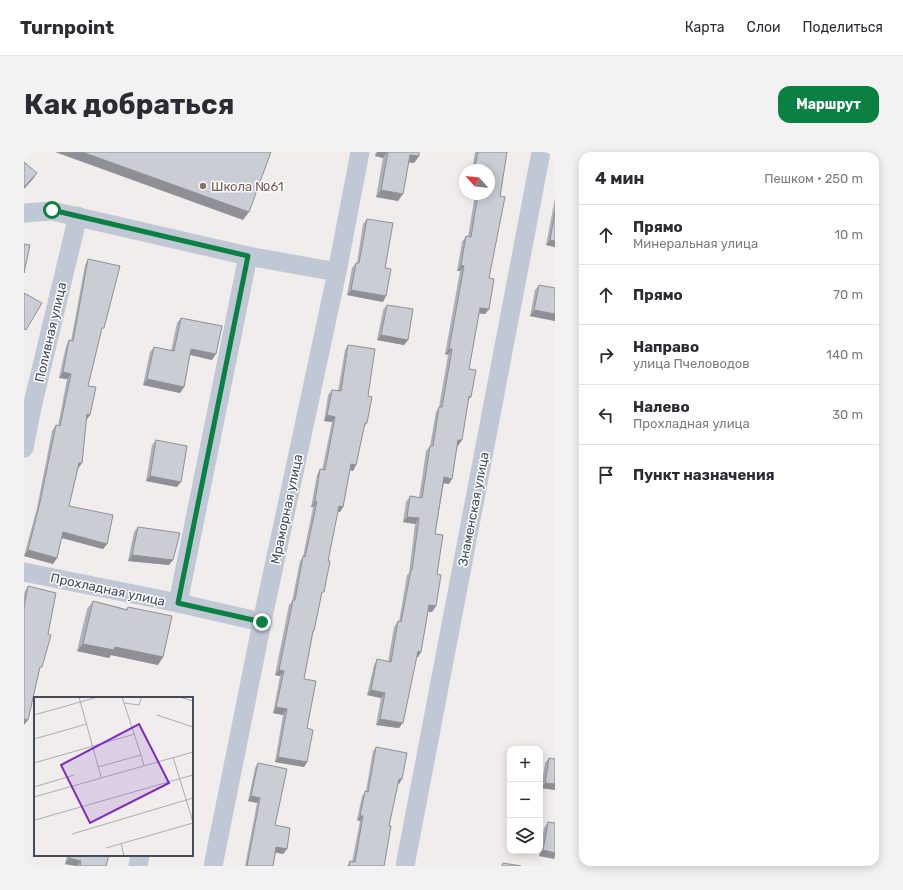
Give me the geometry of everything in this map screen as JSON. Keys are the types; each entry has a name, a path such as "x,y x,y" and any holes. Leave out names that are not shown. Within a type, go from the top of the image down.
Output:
{"street":[{"name":"Мраморная улица","path":"213,866 262,622 360,152"},
{"name":"Знаменская улица","path":"405,866 541,152"},
{"path":"24,213 52,210 248,256 336,272"},
{"name":"Поливная улица","path":"24,448 33,403 78,216"},
{"path":"178,603 248,256"},
{"name":"Прохладная улица","path":"24,572 178,603 262,622"},
{"path":"138,866 140,856"}],"building":[{"name":"Школа №61","path":"82,152 271,152 249,212"},
{"path":"388,152 419,152 419,156 410,155 403,194 381,190"},
{"path":"478,152 507,152 500,196 505,197 489,278 494,279 489,309 480,308 469,369 476,370 471,397 469,396 462,440 458,440 452,479 444,477 435,534 443,535 437,574 441,575 436,606 429,605 421,652 418,651 403,723 380,719 385,693 371,690 377,659 391,662 398,621 401,622 412,570 419,518 407,517 410,496 422,498 430,446 433,446 439,407 442,407 452,349 449,349 464,266 461,265 466,236 471,237 477,200 495,200 495,164 475,164"},
{"path":"24,162 37,173 24,187"},
{"path":"555,212 555,241 550,240"},
{"path":"367,219 393,223 385,268 391,269 386,296 351,290 356,263 359,263"},
{"path":"24,244 30,245 24,273"},
{"path":"88,259 120,266 104,328 102,328 88,386 96,387 90,415 87,414 82,463 79,463 69,506 113,515 107,544 63,532 57,558 28,550 40,502 56,425 60,426 71,374 63,372 69,340 73,341"},
{"path":"539,285 555,288 555,314 534,310"},
{"path":"24,293 42,303 26,330 24,329"},
{"path":"387,305 413,309 408,340 381,335"},
{"path":"181,318 222,326 216,354 191,349 184,387 147,379 154,347 174,351"},
{"path":"348,345 375,349 368,396 372,397 356,465 351,464 343,507 339,506 328,561 330,561 324,592 322,592 313,631 304,679 316,681 307,728 313,730 307,762 278,757 287,709 276,707 284,671 279,670 293,600 295,600 303,556 305,557 317,502 315,501 320,469 325,470 335,417 327,415 332,390 341,391"},
{"path":"156,440 187,446 181,482 150,476"},
{"path":"138,527 180,533 173,560 132,555"},
{"path":"28,586 56,593 48,634 51,635 42,667 40,667 28,720 24,719 24,608"},
{"path":"93,601 127,610 128,607 172,616 163,657 115,647 114,650 83,644"},
{"path":"376,747 407,753 402,779 399,779 389,826 391,826 384,866 349,866 350,861 355,862 363,816 360,816 365,791 368,792"},
{"path":"549,758 555,759 555,784 545,783"},
{"path":"258,763 287,769 275,825 290,828 287,849 276,847 273,866 247,866 260,798 251,796"},
{"path":"548,822 555,823 555,853 543,850"},
{"path":"70,856 109,856 106,866 80,866 81,861 69,858"},
{"path":"503,863 521,866 502,866"}],"place":[{"name":"Школа №61","path":"203,186"}],"route":[{"path":"52,210 248,256 178,603 262,622"}]}
